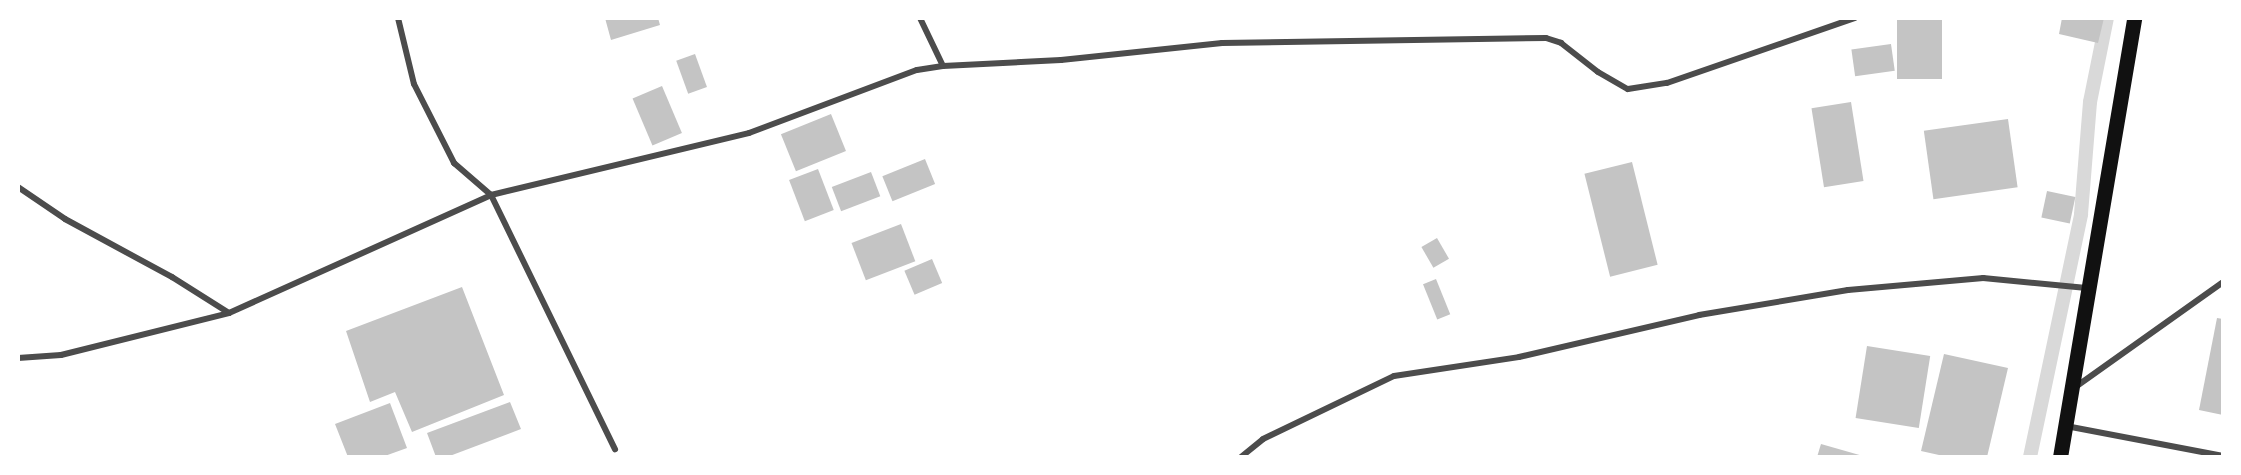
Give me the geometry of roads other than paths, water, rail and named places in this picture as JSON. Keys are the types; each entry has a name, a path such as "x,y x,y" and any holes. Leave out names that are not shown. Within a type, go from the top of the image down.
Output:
{"main road":[{"path":"2060,457 2071,390 2081,286 2134,18"}],"street":[{"path":"398,18 414,84 454,163 490,195 615,449"},
{"path":"920,18 943,66"},
{"path":"18,358 61,355 229,313 490,195 748,133 917,70 943,66 1061,60 1222,43 1546,38 1561,43 1598,72 1628,89 1667,83 1855,18"},
{"path":"18,187 65,219 172,276 229,313"},
{"path":"1242,457 1263,439 1394,376 1519,357 1699,315 1848,290 1983,278 2081,286"},
{"path":"2071,390 2223,282"},
{"path":"2065,425 2223,456"}],"waterway":[{"path":"2030,457 2081,214 2090,102 2107,18"}]}
